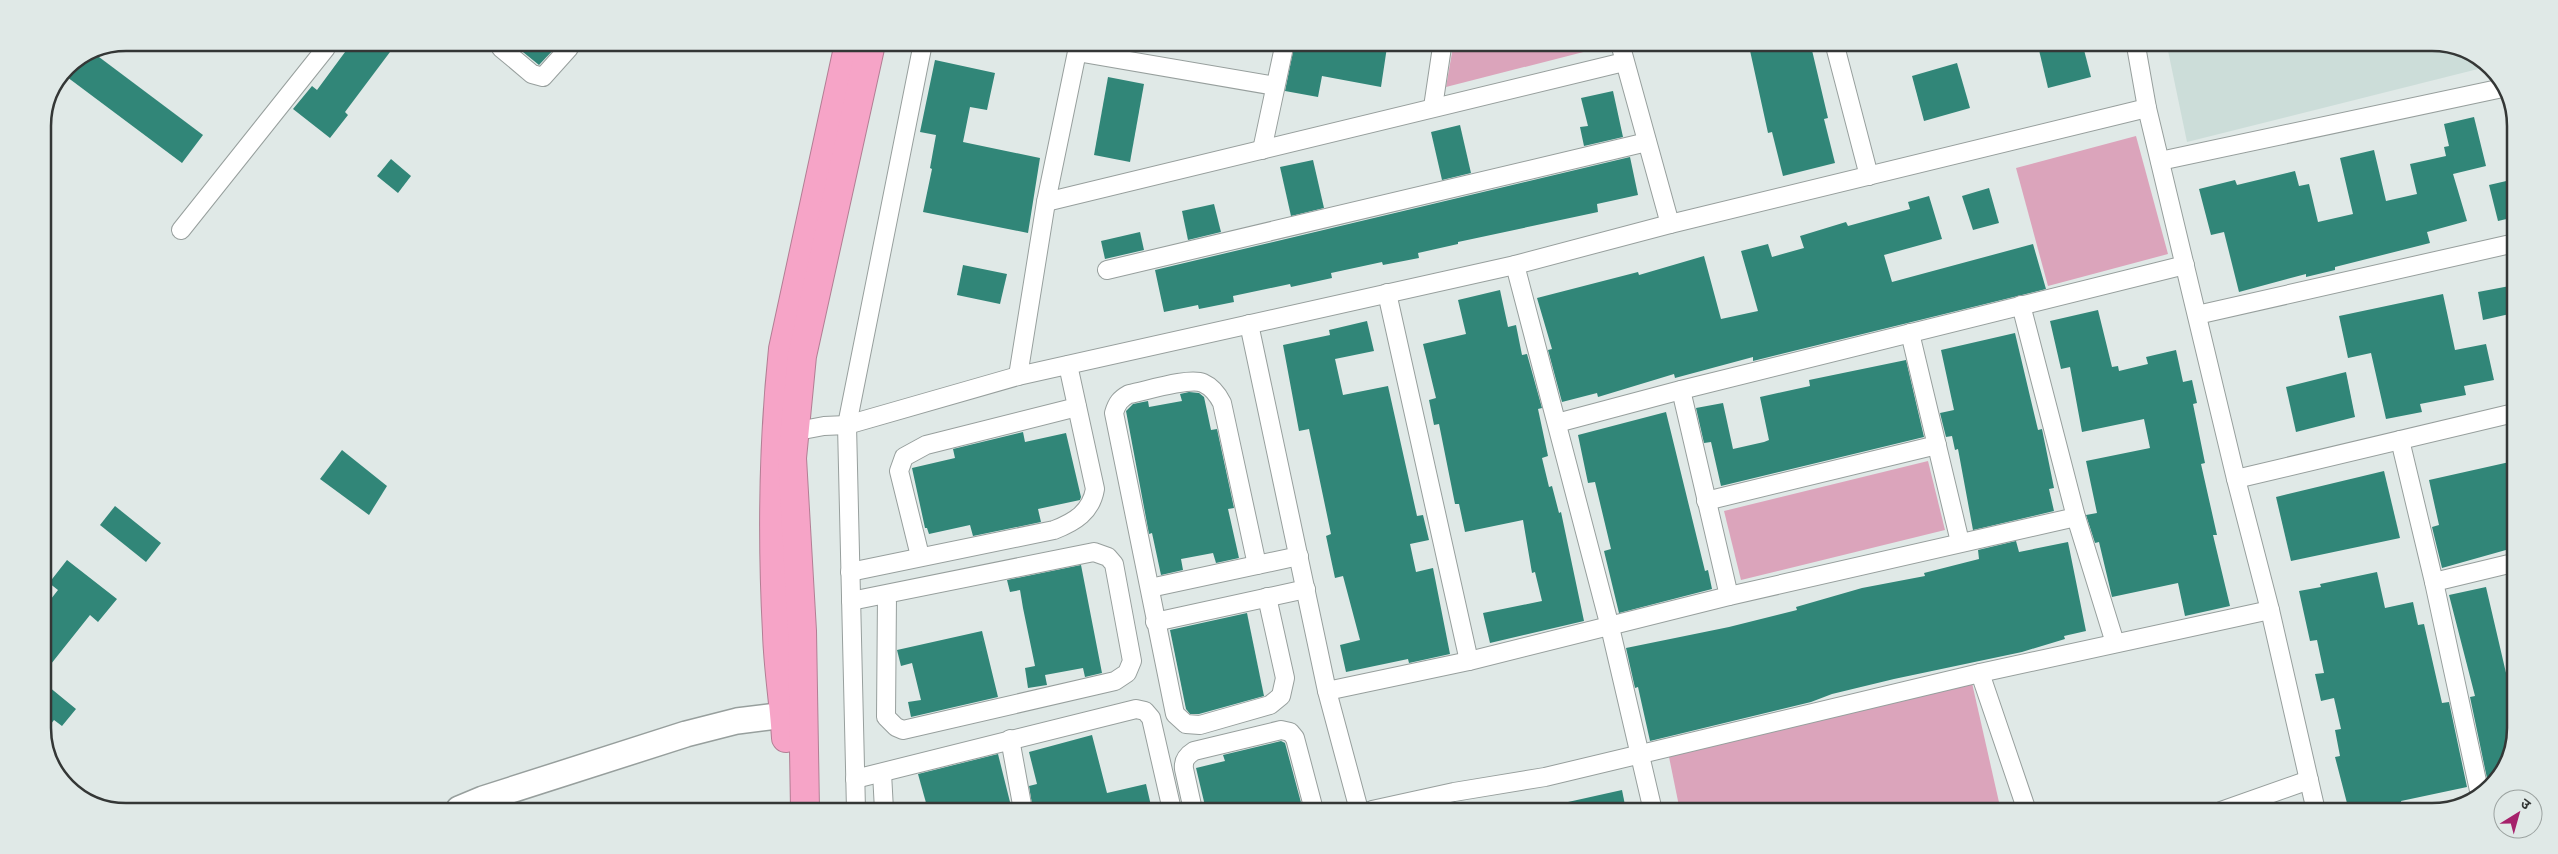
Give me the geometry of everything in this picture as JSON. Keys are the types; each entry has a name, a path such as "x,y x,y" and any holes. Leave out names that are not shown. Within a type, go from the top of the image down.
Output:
{"highway":[{"path":"835,164 848,51"},
{"path":"787,803 785,715 777,634 773,502 785,433 783,349 869,51"},
{"path":"785,433 792,458 802,631 804,803"}],"street":[{"path":"181,230 324,51"},
{"path":"505,51 532,74 543,77 566,51"},
{"path":"856,803 847,425 921,51"},
{"path":"1018,376 1046,202 1078,51"},
{"path":"1083,51 1275,86"},
{"path":"1262,150 1283,51"},
{"path":"1433,107 1441,51"},
{"path":"1836,51 1869,176"},
{"path":"2137,51 2147,108 2236,479 2270,610 2314,803"},
{"path":"1046,202 1433,107 1622,54 1670,224"},
{"path":"2160,161 2497,89"},
{"path":"785,433 824,426 847,425 1018,376 1515,264 1670,224 2147,108"},
{"path":"1108,270 1647,142"},
{"path":"2197,315 2507,246"},
{"path":"1515,264 1610,627 1652,803"},
{"path":"1557,422 1910,332 2185,265"},
{"path":"1387,293 1469,661"},
{"path":"2021,305 2076,517 2115,643"},
{"path":"1250,324 1327,691 1356,803"},
{"path":"1910,332 1960,542"},
{"path":"850,572 920,556 1054,530 1066,526 1083,514 1090,507 1095,489 1068,365"},
{"path":"1257,565 1222,404 1217,395 1202,383 1191,381 1130,394 1117,404 1114,413 1150,588 1155,622 1175,714 1186,724 1200,725 1270,705 1281,696 1285,678 1267,597"},
{"path":"1681,390 1728,596"},
{"path":"920,556 899,471 904,457 926,445 1077,407"},
{"path":"2236,479 2507,415"},
{"path":"2400,440 2434,582 2478,786"},
{"path":"1706,501 1937,445"},
{"path":"1327,691 1469,661 1728,596 2076,517"},
{"path":"851,601 1094,552 1102,553 1114,564 1132,661 1127,673 1115,681 903,730 896,728 886,717 887,595"},
{"path":"1150,588 1298,556"},
{"path":"2434,582 2507,564"},
{"path":"1155,622 1306,589"},
{"path":"1404,803 1454,792 1544,777 1980,673 2270,610"},
{"path":"1980,673 2024,803"},
{"path":"855,779 1010,739 1142,709 1150,718 1154,731 1170,803"},
{"path":"473,803 686,734 738,721 785,715"},
{"path":"1191,803 1184,763 1194,751 1282,730 1290,732 1295,738 1312,803"},
{"path":"1010,739 1022,803"},
{"path":"882,773 884,803"},
{"path":"2244,803 2309,780"}],"shaded area":[{"path":"1452,51 1587,51 1446,87"},
{"path":"2168,51 2432,51 2460,57 2479,69 2187,142"},
{"path":"2136,136 2168,254 2048,286 2016,168"},
{"path":"1928,461 1945,530 1741,580 1724,511"},
{"path":"1972,683 1999,803 1678,803 1668,752"}],"building":[{"path":"346,51 391,51 345,112 348,115 330,138 293,109 312,86 317,90"},
{"path":"522,51 552,51 539,65"},
{"path":"1293,51 1386,51 1381,87 1322,76 1318,97 1285,91"},
{"path":"1750,51 1812,51 1828,118 1824,119 1835,163 1783,176 1772,132 1768,133"},
{"path":"2039,51 2084,51 2091,77 2048,88"},
{"path":"99,57 203,135 182,163 69,78 73,73"},
{"path":"935,60 995,73 987,110 970,107 963,142 1040,158 1028,233 923,212 932,169 930,168 936,135 920,132"},
{"path":"1957,63 1970,108 1924,121 1912,76"},
{"path":"1108,77 1144,84 1130,162 1094,155"},
{"path":"1613,91 1623,137 1584,146 1580,127 1588,126 1581,98"},
{"path":"2474,117 2486,166 2453,174 2467,221 2427,232 2430,243 2335,267 2335,270 2306,277 2306,274 2239,292 2224,232 2211,235 2199,189 2235,180 2237,185 2295,171 2299,186 2309,184 2318,222 2353,214 2340,158 2374,150 2386,201 2417,194 2410,164 2446,156 2444,147 2449,146 2444,124"},
{"path":"1460,125 1471,173 1442,180 1431,132"},
{"path":"1630,157 1638,195 1597,204 1598,212 1458,242 1458,244 1418,253 1419,258 1383,265 1382,262 1331,273 1332,278 1291,287 1290,284 1233,296 1234,302 1199,309 1198,305 1164,312 1155,270"},
{"path":"391,159 411,176 398,193 377,176"},
{"path":"1313,160 1324,208 1291,216 1280,167"},
{"path":"2507,181 2507,219 2498,221 2489,185"},
{"path":"1989,188 1999,223 1973,230 1962,196"},
{"path":"1929,196 1942,239 1884,255 1892,282 2033,244 2046,289 1753,361 1753,357 1675,378 1674,374 1598,397 1597,393 1562,402 1548,350 1552,349 1537,298 1638,272 1639,275 1704,256 1721,319 1758,311 1741,251 1768,244 1772,257 1804,248 1800,236 1846,222 1848,226 1910,209 1908,202"},
{"path":"1214,204 1221,232 1188,240 1182,211"},
{"path":"1140,232 1144,250 1105,259 1101,241"},
{"path":"963,265 1007,274 1000,304 957,295"},
{"path":"2507,287 2507,315 2483,320 2478,292"},
{"path":"1500,290 1508,327 1516,325 1522,355 1527,354 1542,408 1538,409 1548,456 1542,458 1549,487 1552,486 1559,513 1561,512 1584,621 1490,643 1483,613 1542,601 1535,572 1532,573 1523,520 1465,532 1459,504 1455,504 1439,424 1434,425 1429,400 1436,398 1423,344 1466,334 1458,300"},
{"path":"2443,294 2455,350 2486,344 2494,380 2464,386 2466,395 2420,404 2422,412 2386,419 2371,353 2348,358 2339,316"},
{"path":"2098,310 2112,367 2118,366 2119,371 2148,364 2146,357 2176,350 2183,382 2192,380 2197,403 2193,404 2205,463 2201,464 2217,535 2213,535 2230,606 2185,616 2178,583 2112,597 2099,542 2095,543 2086,515 2097,513 2086,461 2150,448 2144,419 2082,432 2070,367 2061,369 2050,321"},
{"path":"1367,321 1374,351 1335,359 1343,395 1388,386 1417,516 1423,515 1429,540 1410,544 1416,572 1433,568 1450,654 1409,663 1408,659 1346,672 1340,645 1360,640 1343,576 1335,578 1326,536 1331,534 1309,429 1299,431 1283,345 1330,335 1329,330"},
{"path":"2015,333 2038,430 2042,429 2054,488 2049,489 2054,511 1973,530 1958,449 1955,450 1952,436 1946,437 1940,413 1954,410 1941,350"},
{"path":"1906,360 1924,437 1721,486 1711,442 1704,443 1696,408 1723,403 1733,449 1764,442 1769,440 1760,397 1810,386 1809,380"},
{"path":"2346,372 2355,417 2296,432 2286,387"},
{"path":"1189,392 1199,393 1204,397 1211,430 1217,429 1234,508 1228,509 1239,558 1216,563 1213,553 1181,559 1183,570 1161,575 1152,533 1149,534 1126,411 1133,404 1148,401 1149,407 1182,401 1180,394"},
{"path":"1666,412 1705,571 1708,570 1712,589 1619,613 1604,551 1611,549 1595,482 1588,483 1578,435"},
{"path":"1023,432 1025,442 1066,433 1081,497 1080,500 1038,509 1041,522 973,536 970,525 929,534 927,528 925,528 912,468 955,458 953,449"},
{"path":"342,450 387,486 369,515 320,479"},
{"path":"2507,463 2507,550 2442,568 2432,527 2439,525 2429,480"},
{"path":"2384,471 2400,538 2291,561 2276,497"},
{"path":"115,506 161,543 146,562 100,525"},
{"path":"2016,541 2019,552 2068,542 2086,631 2064,636 2065,639 2022,652 1894,679 1832,694 1811,702 1650,741 1638,687 1635,688 1626,648 1729,627 1797,610 1796,607 1862,588 1925,576 1924,573 1979,559 1978,550"},
{"path":"67,560 117,599 98,622 90,615 51,664 51,599 58,590 51,585 51,580"},
{"path":"1081,565 1102,673 1085,677 1083,668 1045,675 1047,685 1028,688 1025,668 1035,666 1020,590 1010,592 1007,580"},
{"path":"2377,572 2385,608 2413,602 2418,625 2424,624 2442,703 2449,702 2467,787 2401,801 2401,803 2347,803 2335,757 2340,756 2335,730 2341,729 2334,698 2321,701 2315,674 2324,673 2317,640 2310,641 2299,591 2321,587 2320,584"},
{"path":"2486,587 2507,677 2506,737 2501,756 2487,778 2470,697 2475,696 2449,595"},
{"path":"1247,613 1264,696 1199,714 1190,714 1186,709 1170,630"},
{"path":"982,631 998,697 911,717 908,702 921,700 912,663 901,666 897,650"},
{"path":"51,689 76,709 62,726 54,720 51,724"},
{"path":"1092,735 1107,793 1146,784 1150,803 1032,803 1029,786 1037,784 1029,752"},
{"path":"1281,741 1285,743 1301,803 1204,803 1196,768 1225,761 1223,755"},
{"path":"998,754 1010,803 926,803 918,774"},
{"path":"1622,790 1625,803 1564,803"}]}
